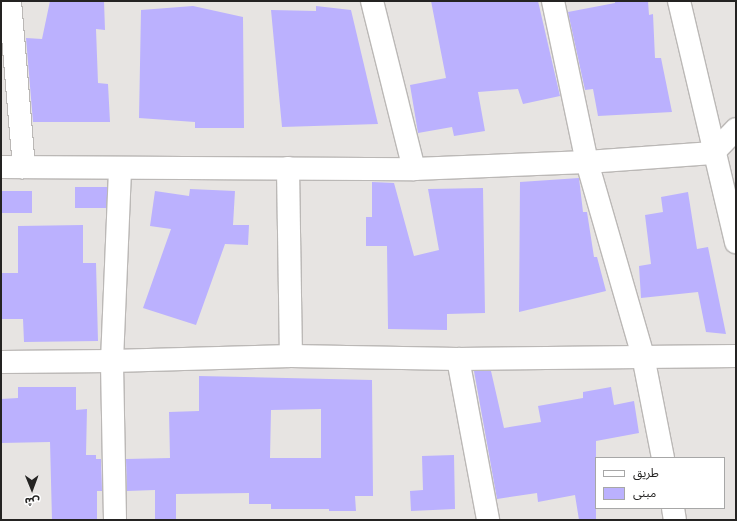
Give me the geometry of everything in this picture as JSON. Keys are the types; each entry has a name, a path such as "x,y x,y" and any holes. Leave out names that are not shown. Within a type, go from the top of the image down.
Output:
{"street":[{"path":"10,1 24,167"},
{"path":"372,1 414,169"},
{"path":"553,1 587,162 643,356 663,457"},
{"path":"679,1 713,153 736,242"},
{"path":"1,167 414,169 587,162 713,153 736,128"},
{"path":"116,520 112,362 120,168"},
{"path":"288,168 291,356"},
{"path":"1,362 112,362 291,356 458,359 736,356"},
{"path":"458,359 488,520"},
{"path":"673,509 675,520"}],"building":[{"path":"50,1 104,1 105,30 96,29 98,83 108,84 110,122 33,122 26,38 42,39"},
{"path":"431,1 538,1 560,96 523,104 518,89 478,92 485,131 454,136 452,127 418,133 410,85 446,78"},
{"path":"615,1 648,1 649,15 653,14 655,58 661,58 672,112 598,116 593,89 585,90 568,12 615,3"},
{"path":"193,6 243,17 244,128 195,128 195,122 139,118 141,10"},
{"path":"316,6 351,10 378,124 282,127 271,10 316,11"},
{"path":"579,178 583,212 587,212 594,257 597,257 606,291 519,312 520,182"},
{"path":"372,182 394,183 414,256 439,250 428,189 483,188 485,313 447,314 447,330 388,329 387,246 366,246 366,217 372,217"},
{"path":"75,187 107,187 107,208 75,208"},
{"path":"190,189 235,191 233,225 249,225 248,245 225,244 196,325 143,308 171,229 150,226 155,191 189,196"},
{"path":"1,191 32,191 32,213 1,213"},
{"path":"688,192 697,249 708,247 726,334 706,332 698,292 641,298 639,266 651,264 645,215 663,212 661,197"},
{"path":"83,225 83,263 96,263 98,341 24,342 23,319 1,319 1,273 18,273 18,226"},
{"path":"474,371 491,371 504,428 541,422 538,406 583,398 583,392 611,387 614,405 634,401 639,433 596,441 596,520 579,520 575,495 538,502 537,493 497,499"},
{"path":"199,376 372,380 373,496 355,496 356,511 329,511 329,509 271,509 271,504 249,504 249,493 176,494 176,520 155,520 155,490 127,491 126,459 170,458 169,412 199,411","holes":["321,409 321,458 270,458 271,410"]},
{"path":"18,387 76,387 76,410 87,409 86,455 96,455 96,459 101,459 102,491 97,491 97,520 52,520 50,442 1,443 1,399 18,398"},
{"path":"454,455 455,509 411,511 410,491 423,490 422,456"}]}
